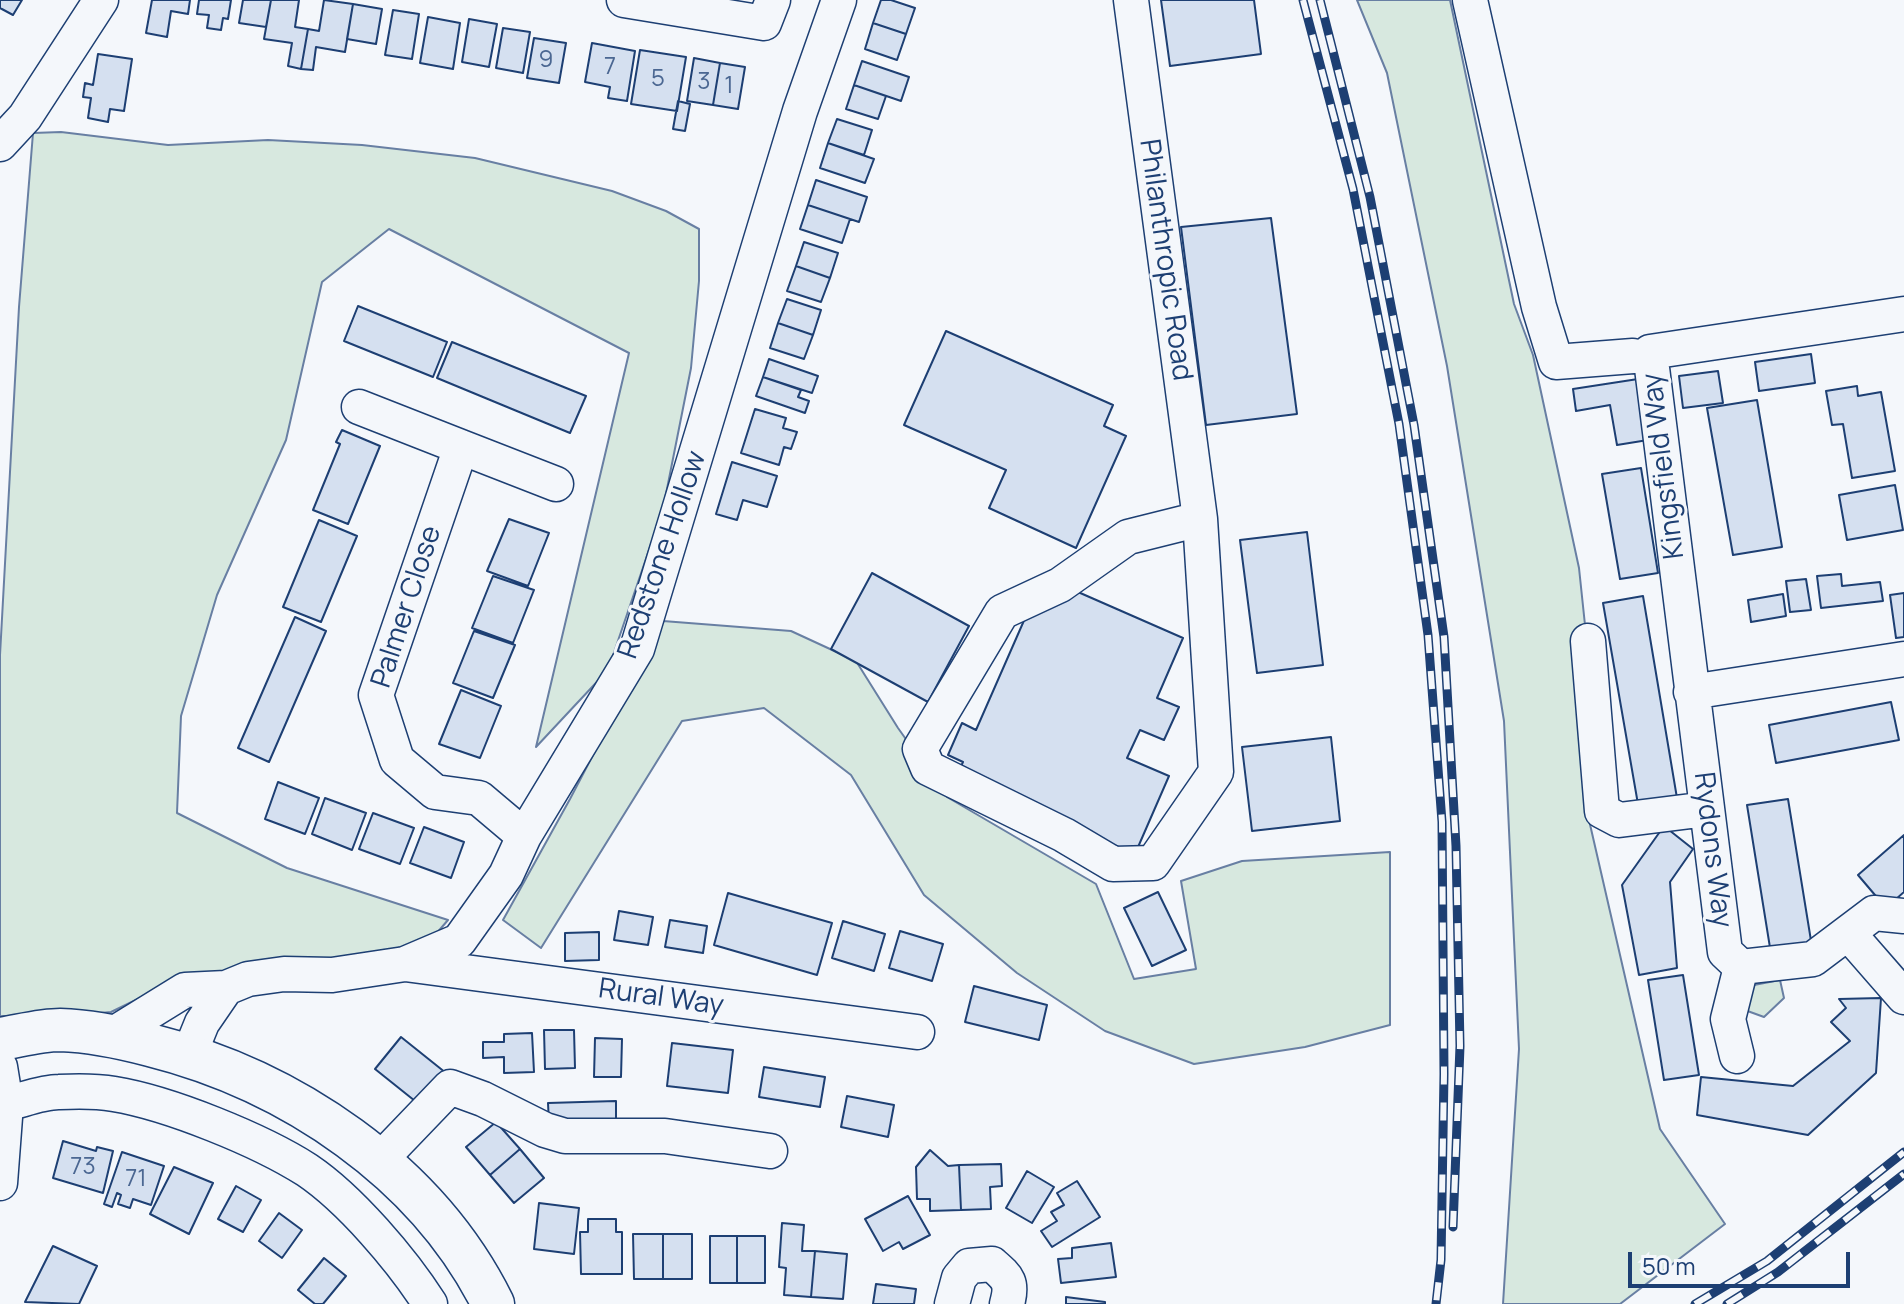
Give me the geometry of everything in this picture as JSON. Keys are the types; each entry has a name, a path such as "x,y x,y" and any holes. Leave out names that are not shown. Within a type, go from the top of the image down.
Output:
{"main road":[{"path":"0,1039 58,1030 112,1035 217,1064 298,1104 342,1132 435,1217 463,1253 493,1304"}],"street":[{"path":"0,144 25,117 101,0"},
{"path":"624,0 764,23 773,0"},
{"name":"Redstone Hollow","path":"112,1035 185,990 226,988 248,979 284,974 332,975 405,964 459,941 506,875 524,836 637,649 800,111 839,0"},
{"name":"Philanthropic Road","path":"1131,0 1200,519 1216,772 1153,863 1113,864 1064,835 928,768 920,749 1002,612 1060,585 1128,537 1200,519"},
{"path":"1470,0 1539,307 1556,362 1633,356"},
{"name":"Kingsfield Way","path":"1691,692 1650,352 1904,314"},
{"path":"359,407 556,484"},
{"name":"Palmer Close","path":"461,447 376,695 397,760 435,792 479,798 524,836"},
{"path":"1588,641 1602,811 1619,820 1707,809"},
{"path":"1691,692 1904,659"},
{"name":"Rydons Way","path":"1691,692 1725,952 1741,967 1813,959 1874,913 1904,916"},
{"path":"1849,934 1904,997"},
{"name":"Rural Way","path":"405,964 917,1032"},
{"path":"1737,1056 1728,1019 1741,967"},
{"path":"189,1055 202,1023 226,988"},
{"path":"0,1067 6,1104 0,1183"},
{"path":"378,1162 450,1087 565,1136 665,1136 770,1151"},
{"path":"6,1104 57,1092 114,1094 183,1114 244,1138 307,1171 347,1204 386,1247 430,1304"},
{"path":"952,1304 959,1278 969,1266 992,1264 1006,1277 1011,1290 1007,1304"}],"shaded area":[{"path":"1357,0 1450,0 1514,304 1533,355 1579,568 1585,625 1586,807 1660,1129 1725,1224 1620,1304 1503,1304 1519,1049 1504,721 1447,366 1387,73"},
{"path":"61,132 168,145 268,140 362,145 475,158 612,191 666,211 699,229 699,281 691,368 663,509 608,670 536,747 629,353 389,229 322,282 286,440 217,595 181,716 177,813 287,868 448,920 430,941 301,969 171,983 111,1012 47,1018 0,1016 0,655 19,307 33,133"},
{"path":"663,621 791,631 856,661 947,797 1096,884 1134,979 1196,969 1181,881 1242,861 1390,852 1390,1025 1305,1047 1194,1064 1105,1031 1017,973 924,895 851,775 764,708 682,721 541,948 503,920"},
{"path":"1780,980 1784,998 1764,1017 1742,1009 1754,985"}],"building":[{"path":"0,0 22,0 13,15 0,8"},
{"path":"152,0 190,0 188,14 171,11 167,37 146,33"},
{"path":"199,0 231,0 228,19 223,18 221,30 207,28 209,15 197,14"},
{"path":"243,0 271,0 266,27 239,23"},
{"path":"271,0 299,0 295,27 308,29 301,69 288,66 292,43 264,39"},
{"path":"324,0 353,4 345,52 316,47 313,70 301,69 308,29 319,31"},
{"path":"881,0 915,8 906,34 873,23"},
{"path":"1161,0 1254,0 1261,54 1170,66"},
{"path":"353,4 382,9 376,44 347,39"},
{"path":"393,10 419,14 412,59 385,55"},
{"path":"428,17 460,23 453,69 420,63"},
{"path":"469,19 497,24 489,67 462,62"},
{"path":"873,23 906,34 897,60 865,49"},
{"path":"503,28 530,32 523,73 496,68"},
{"path":"534,38 566,43 559,83 527,78"},
{"path":"592,43 635,51 627,101 608,98 610,87 585,82"},
{"path":"640,50 686,57 677,111 631,104"},
{"path":"98,54 132,59 124,111 110,109 108,122 88,118 91,98 83,97 85,83 93,85"},
{"path":"694,58 720,63 713,105 687,101"},
{"path":"862,61 909,77 901,101 854,85"},
{"path":"720,63 745,67 738,109 713,105"},
{"path":"854,85 886,96 878,119 846,109"},
{"path":"678,101 690,104 685,131 673,129"},
{"path":"837,119 872,130 864,155 828,143"},
{"path":"828,143 874,159 865,183 820,168"},
{"path":"816,180 867,197 859,222 808,205"},
{"path":"808,205 850,219 842,243 800,229"},
{"path":"1271,218 1297,414 1206,425 1181,227"},
{"path":"804,242 838,253 830,278 796,266"},
{"path":"796,266 830,278 821,302 787,291"},
{"path":"787,299 821,310 813,335 778,323"},
{"path":"358,306 447,342 433,377 344,341"},
{"path":"778,323 813,335 804,359 770,348"},
{"path":"946,331 1113,405 1104,426 1126,436 1076,548 989,508 1006,470 904,425"},
{"path":"452,342 586,396 570,433 437,378"},
{"path":"1811,354 1815,383 1759,391 1755,362"},
{"path":"769,359 818,376 812,393 763,377"},
{"path":"1718,371 1723,403 1683,408 1679,376"},
{"path":"763,377 801,390 798,397 809,401 805,413 756,396"},
{"path":"1638,379 1648,440 1617,445 1610,405 1576,411 1573,389"},
{"path":"1857,386 1858,396 1881,392 1895,471 1852,478 1843,424 1832,425 1826,391"},
{"path":"1757,400 1782,547 1733,555 1707,408"},
{"path":"755,409 786,418 783,428 797,432 791,449 784,447 779,465 741,453"},
{"path":"342,430 380,446 348,524 313,510 340,444 336,442"},
{"path":"732,462 777,476 767,507 743,500 737,520 716,514"},
{"path":"1641,468 1658,573 1620,579 1602,474"},
{"path":"1895,485 1903,530 1847,540 1839,495"},
{"path":"509,519 549,533 528,586 487,571"},
{"path":"319,520 357,536 321,622 283,607"},
{"path":"1307,532 1323,665 1257,673 1240,540"},
{"path":"872,573 969,626 928,702 831,649"},
{"path":"1841,574 1842,586 1880,582 1883,601 1821,608 1817,576"},
{"path":"493,576 534,590 513,643 472,628"},
{"path":"1806,579 1811,610 1790,612 1786,581"},
{"path":"1062,585 1183,638 1157,698 1179,707 1164,740 1140,730 1127,758 1169,776 1135,854 956,777 963,762 948,755 962,723 976,730 1033,600"},
{"path":"1904,593 1904,637 1896,638 1890,595"},
{"path":"1783,594 1786,616 1751,622 1748,600"},
{"path":"1643,596 1678,804 1639,810 1603,603"},
{"path":"295,617 326,631 269,762 238,748"},
{"path":"474,631 515,645 493,698 453,683"},
{"path":"461,690 501,706 480,758 439,744"},
{"path":"1891,702 1899,740 1776,763 1769,725"},
{"path":"1331,737 1340,821 1252,831 1242,747"},
{"path":"278,782 319,798 305,834 265,819"},
{"path":"325,798 366,813 352,850 312,834"},
{"path":"1788,799 1813,953 1772,960 1747,805"},
{"path":"373,813 414,828 400,864 359,849"},
{"path":"1664,826 1693,849 1670,882 1677,968 1639,975 1622,885"},
{"path":"424,827 464,842 451,878 410,863"},
{"path":"1904,835 1904,892 1886,908 1858,875"},
{"path":"1158,892 1186,950 1152,966 1124,908"},
{"path":"728,893 832,923 817,975 714,945"},
{"path":"619,911 653,917 648,945 614,940"},
{"path":"670,920 707,926 703,953 665,947"},
{"path":"843,921 885,934 874,971 832,958"},
{"path":"900,931 943,944 932,981 889,968"},
{"path":"599,932 599,960 565,961 565,933"},
{"path":"1683,975 1699,1075 1664,1080 1648,980"},
{"path":"974,986 1047,1005 1039,1040 965,1022"},
{"path":"1881,998 1876,1073 1808,1135 1697,1115 1701,1077 1793,1086 1850,1041 1831,1022 1846,1008 1839,999"},
{"path":"544,1030 574,1030 575,1068 545,1069"},
{"path":"532,1033 534,1072 504,1073 504,1057 483,1058 483,1042 504,1042 504,1034"},
{"path":"401,1037 446,1073 420,1105 375,1069"},
{"path":"595,1038 622,1039 621,1077 594,1077"},
{"path":"672,1043 733,1050 728,1093 667,1086"},
{"path":"764,1067 825,1077 820,1107 759,1097"},
{"path":"847,1096 894,1105 888,1137 841,1127"},
{"path":"616,1101 616,1127 549,1124 548,1103"},
{"path":"496,1122 520,1149 490,1175 466,1147"},
{"path":"63,1141 96,1151 97,1147 113,1151 103,1193 53,1178"},
{"path":"520,1149 544,1178 514,1203 490,1175"},
{"path":"930,1150 948,1166 959,1165 961,1210 930,1211 930,1199 917,1199 916,1167"},
{"path":"122,1152 164,1166 151,1205 133,1199 130,1208 118,1204 121,1195 117,1193 112,1207 104,1204"},
{"path":"1001,1164 1002,1186 990,1187 991,1209 961,1210 959,1165"},
{"path":"174,1167 213,1183 189,1234 150,1214"},
{"path":"1027,1171 1054,1187 1032,1223 1006,1208"},
{"path":"1077,1181 1100,1217 1052,1247 1041,1231 1057,1221 1051,1212 1064,1205 1057,1193"},
{"path":"236,1186 261,1200 243,1232 218,1219"},
{"path":"908,1196 930,1235 903,1249 899,1242 883,1251 865,1219"},
{"path":"539,1203 579,1208 574,1254 534,1249"},
{"path":"279,1213 302,1230 282,1258 259,1241"},
{"path":"588,1219 616,1219 616,1232 622,1232 622,1274 581,1274 580,1232 588,1232"},
{"path":"782,1223 804,1225 802,1251 815,1251 811,1297 784,1295 786,1268 779,1267"},
{"path":"633,1234 663,1234 663,1279 634,1279"},
{"path":"663,1234 692,1234 692,1279 663,1279"},
{"path":"710,1236 737,1236 737,1283 710,1283"},
{"path":"737,1236 765,1236 765,1283 737,1283"},
{"path":"1111,1243 1116,1277 1061,1283 1058,1259 1072,1258 1072,1248"},
{"path":"53,1246 97,1266 79,1304 25,1302"},
{"path":"815,1251 847,1254 843,1299 811,1297"},
{"path":"324,1258 346,1276 323,1304 315,1304 298,1290"},
{"path":"876,1284 916,1289 914,1304 873,1304"},
{"path":"1066,1297 1105,1302 1105,1304 1066,1304"}],"railway":[{"path":"1303,0 1353,189 1399,424 1428,635 1442,822 1444,1074 1441,1260 1436,1304"},
{"path":"1320,0 1370,197 1414,425 1444,637 1456,846 1460,1046 1453,1227"},
{"path":"1695,1304 1767,1261 1904,1152"},
{"path":"1727,1304 1778,1272 1904,1174"}]}
